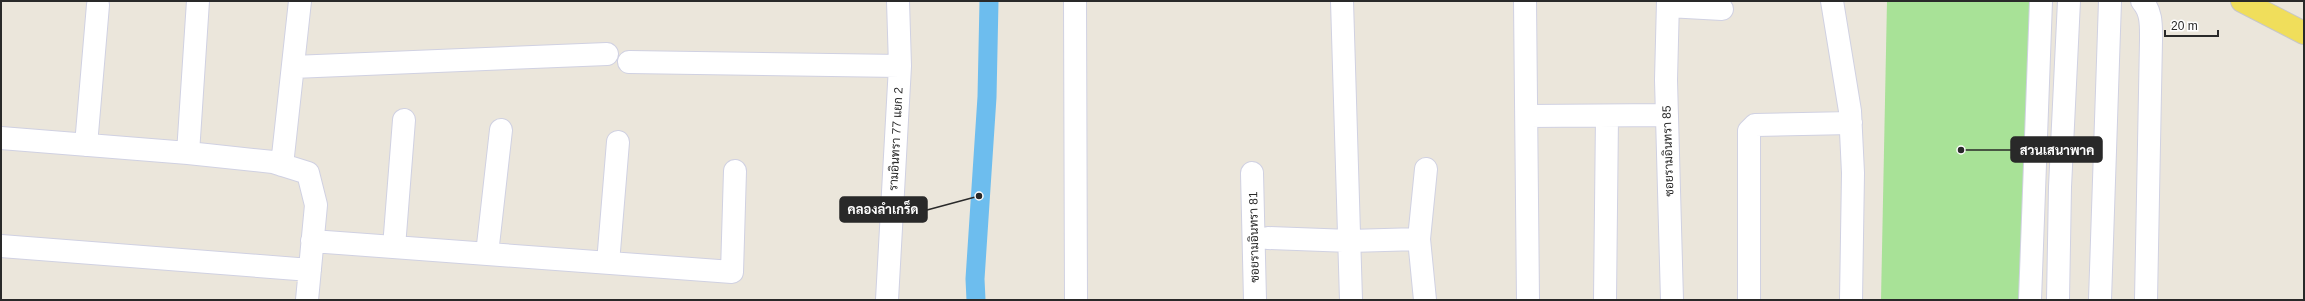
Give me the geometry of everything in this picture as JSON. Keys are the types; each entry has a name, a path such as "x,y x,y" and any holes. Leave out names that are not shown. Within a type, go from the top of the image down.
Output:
{"main road":[{"path":"2242,1 2304,33"}],"street":[{"path":"188,153 198,1"},
{"path":"282,165 300,1"},
{"name":"รามอินทรา 77 แยก 2","path":"887,300 900,66 898,1"},
{"path":"1075,1 1076,300"},
{"path":"1342,1 1351,300"},
{"path":"1525,1 1528,116 1528,300"},
{"path":"1832,1 1851,123 1853,221 1851,300"},
{"path":"2030,300 2041,1"},
{"path":"2058,300 2060,187 2069,1"},
{"path":"2100,300 2110,1"},
{"path":"2142,1 2148,12 2151,26 2146,300"},
{"path":"1668,4 1722,9"},
{"name":"ซอยรามอินทรา 85","path":"1668,4 1667,115 1672,300"},
{"path":"86,145 98,5"},
{"path":"293,67 607,54"},
{"path":"629,62 900,66"},
{"path":"1528,116 1667,115"},
{"path":"1605,300 1607,116"},
{"path":"394,247 404,120"},
{"path":"1749,300 1749,131 1755,125 1851,123"},
{"path":"487,254 501,130"},
{"path":"1,138 188,153 274,162 308,173 316,205 307,300"},
{"path":"608,263 618,142"},
{"path":"1425,300 1419,239 1426,169"},
{"path":"312,241 732,272 735,171"},
{"name":"ซอยรามอินทรา 81","path":"1252,173 1255,300"},
{"path":"1268,238 1350,241 1419,239"},
{"path":"1,246 310,270"}],"green space":[{"path":"1887,1 2039,1 2037,300 1881,300"}],"waterway":[{"path":"976,300 975,279 987,97 989,1"}],"place":[{"name":"สวนเสนาพาค","path":"1961,150"},
{"name":"คลองลำเกร็ด","path":"979,196"}]}
